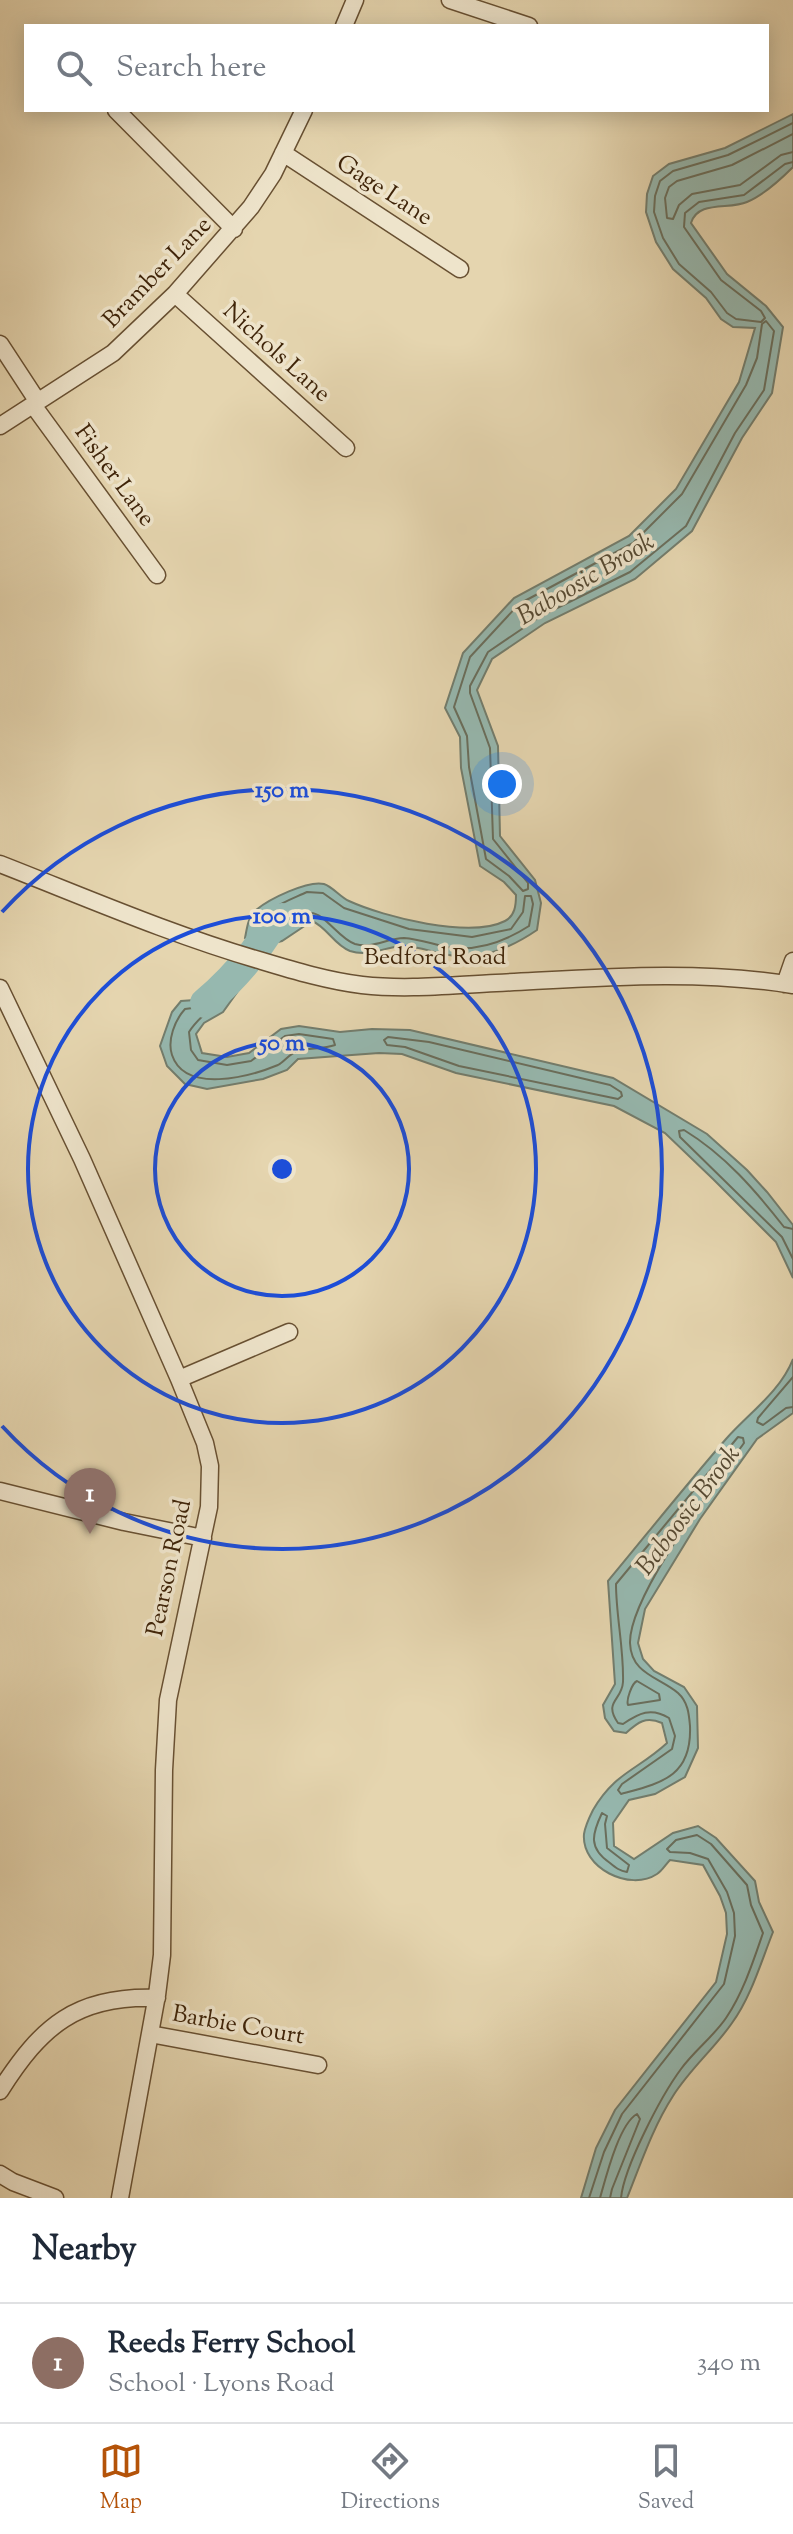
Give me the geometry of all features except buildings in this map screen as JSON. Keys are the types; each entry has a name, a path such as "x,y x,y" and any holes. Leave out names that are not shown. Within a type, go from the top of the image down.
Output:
{"street":[{"path":"345,24 355,0"},
{"path":"450,0 523,24"},
{"path":"118,112 234,229"},
{"name":"Bramber Lane","path":"0,426 113,353 175,294 234,229 273,174 303,112"},
{"name":"Gage Lane","path":"283,153 460,269"},
{"name":"Nichols Lane","path":"175,294 346,448"},
{"name":"Fisher Lane","path":"0,344 36,403 157,575"},
{"name":"Bedford Road","path":"0,864 212,947 361,985 402,987 707,975 789,985"},
{"path":"789,985 793,961"},
{"name":"Pearson Road","path":"0,988 82,1159 179,1379 205,1443 210,1466 210,1496 203,1538 168,1700 164,1757 164,1914 157,1998 120,2198"},
{"path":"179,1379 289,1332"},
{"path":"0,1491 203,1538"},
{"path":"0,2091 22,2056 56,2024 96,2003 123,1997 157,1998"},
{"name":"Barbie Court","path":"150,2034 318,2065"},
{"path":"0,2174 55,2198"}],"water":[{"path":"793,114 793,167 772,187 753,199 740,204 707,208 700,211 691,223 727,274 766,306 783,327 772,393 742,438 692,531 635,579 545,623 492,659 477,690 498,746 500,836 535,880 541,903 537,930 504,948 481,955 456,956 405,946 363,953 344,948 312,921 282,941 258,947 245,938 253,913 279,896 317,884 327,885 364,907 427,924 471,928 490,926 505,921 513,913 516,895 504,882 480,866 461,768 460,737 445,708 463,653 514,598 629,536 676,489 739,382 755,328 733,327 721,319 706,298 673,269 656,242 646,212 647,194 653,176 669,164 725,148"},
{"path":"236,975 243,984 223,1012 204,1023 196,1034 202,1053 227,1057 249,1053 281,1029 299,1026 340,1032 410,1030 613,1078 707,1134 767,1192 793,1225 793,1278 776,1242 713,1179 665,1133 614,1106 456,1073 402,1054 298,1059 287,1070 263,1079 207,1089 185,1084 167,1066 160,1046 172,1012 181,1001 195,1000 217,977"},
{"path":"793,1359 793,1413 757,1439 700,1519 645,1609 638,1643 643,1659 654,1671 684,1687 697,1706 698,1748 685,1777 655,1794 629,1800 613,1823 614,1846 634,1859 673,1833 698,1826 716,1838 755,1881 759,1902 773,1932 739,2013 666,2108 627,2198 581,2198 596,2148 615,2110 716,1982 727,1934 726,1913 703,1865 670,1860 659,1873 646,1879 621,1878 599,1866 585,1846 585,1828 601,1797 618,1779 667,1743 662,1723 642,1721 626,1733 614,1731 605,1718 603,1705 615,1684 608,1581 726,1439 772,1392"}],"waterway":[{"name":"Baboosic Brook","path":"205,1003 237,972 282,918"}],"place":[{"name":"Reeds Ferry School","path":"90,1534"}]}
